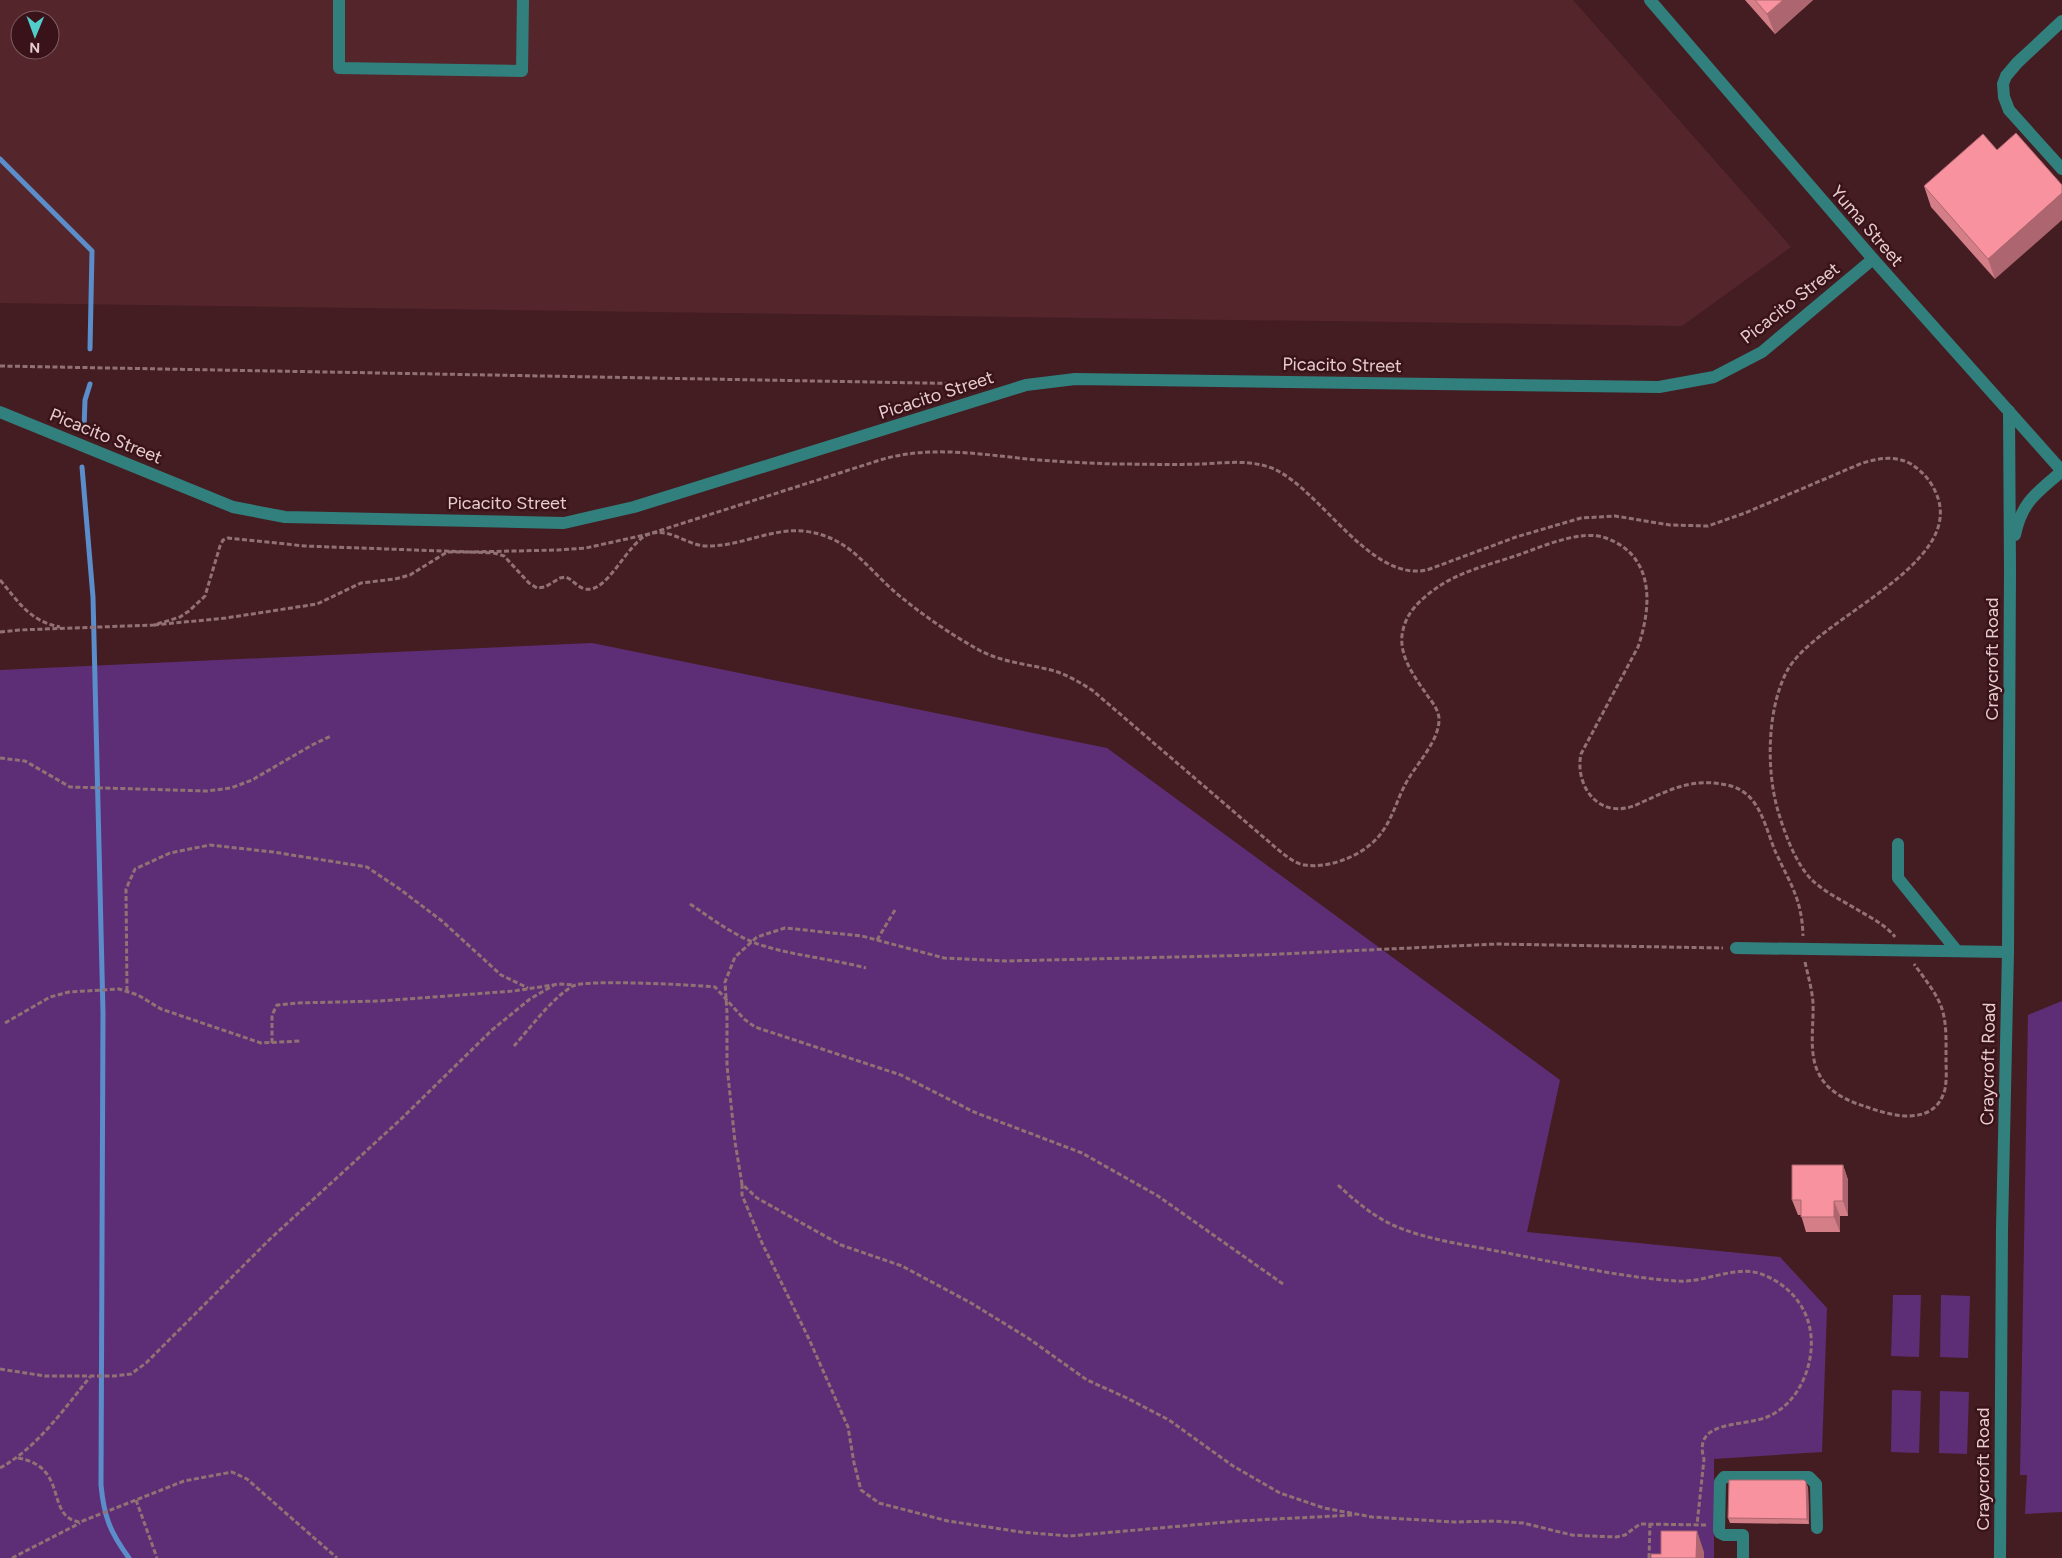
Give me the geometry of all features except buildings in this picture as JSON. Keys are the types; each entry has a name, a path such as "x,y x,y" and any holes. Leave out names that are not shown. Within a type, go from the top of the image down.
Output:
{"street":[{"path":"339,0 339,68 522,72 523,0"},
{"name":"Yuma Street","path":"1650,0 1873,259 2062,471"},
{"path":"2062,21 2017,63 2006,76 2003,84 2008,110 2062,169"},
{"name":"Picacito Street","path":"0,412 233,507 285,517 564,523 634,507 1026,385 1075,379 1659,387 1714,377 1762,352 1873,259"},
{"name":"Craycroft Road","path":"2000,1558 2002,1203 2008,952 2010,570 2008,411"},
{"name":"Craycroft Road","path":"2010,570 2014,537 2023,509 2032,497 2062,471"},
{"path":"1898,844 1898,878 1956,951"},
{"path":"1736,948 2008,952"},
{"path":"1743,1558 1743,1535 1724,1535 1720,1533 1720,1482 1724,1477 1809,1477 1816,1484 1817,1528"}],"path":[{"path":"0,366 986,384"},
{"path":"0,632 154,625 226,618 316,604 361,583 395,579 410,575 443,554 470,552 570,549 601,545 649,534 876,460 907,453 984,453 1037,460 1101,463 1184,464 1232,462 1263,466 1285,475 1372,553 1393,566 1406,571 1419,572 1516,537 1580,518 1615,516 1670,525 1708,526 1730,519 1872,460 1893,458 1903,460 1911,464 1927,478 1938,499 1939,518 1932,538 1926,550 1908,570 1817,638 1794,660 1779,689 1773,714 1771,740 1773,778 1778,812 1802,868 1818,886 1891,932 1938,999 1944,1015 1946,1030 1946,1082 1942,1097 1927,1113 1909,1116 1875,1110 1850,1101 1830,1088 1820,1077 1814,1059 1813,1002 1804,949 1802,917 1796,892 1771,842 1757,808 1746,794 1736,788 1723,784 1695,783 1672,789 1632,807 1618,809 1597,802 1584,786 1579,774 1581,754 1638,647 1648,606 1645,581 1637,562 1621,546 1604,537 1592,535 1571,538 1469,572 1440,586 1418,603 1406,621 1401,638 1402,648 1415,678 1439,715 1436,734 1404,785 1387,825 1380,835 1367,847 1347,858 1330,864 1312,865 1299,863 1282,853 1092,690 1063,674 1000,659 980,650 901,597 870,565 841,543 826,536 803,532 787,532 717,546 690,544 668,533 649,534 632,547 604,582 590,589 582,588 566,577 560,578 546,587 534,587 504,556 494,553 470,552 305,546 228,538 223,540 220,546 208,589 203,598 185,614 154,625"},
{"path":"0,580 20,606 29,613 54,625 76,628"},
{"path":"0,758 25,761 70,788 207,791 231,788 252,780 331,736"},
{"path":"127,990 126,889 135,869 170,853 210,845 273,852 367,867 401,890 442,922 501,975 528,988"},
{"path":"690,904 742,937 765,946 838,960 866,968"},
{"path":"877,940 895,910"},
{"path":"1359,1514 1212,1523 1069,1536 1020,1532 948,1520 879,1503 861,1490 848,1427 809,1339 762,1243 742,1195 727,1066 725,982 735,957 757,937 784,928 862,936 944,958 1006,961 1260,955 1497,944 1736,948"},
{"path":"272,1043 272,1015 277,1006 297,1003 380,1001 554,985 615,983 715,987 744,1019 755,1027 901,1075 974,1112 1082,1154 1158,1196 1283,1284"},
{"path":"0,1369 45,1376 91,1377 131,1374 146,1363 270,1239 400,1120 492,1030 530,999 554,985"},
{"path":"514,1046 555,1002 575,985"},
{"path":"5,1023 50,997 69,992 119,989 127,990 161,1009 261,1043 300,1041"},
{"path":"742,1184 757,1198 841,1245 902,1266 971,1303 1028,1338 1087,1380 1127,1398 1168,1420 1233,1466 1280,1493 1324,1508 1359,1514 1420,1521 1523,1523 1572,1535 1616,1537 1625,1535 1640,1524 1719,1526"},
{"path":"1338,1184 1353,1199 1394,1226 1446,1240 1636,1277 1677,1281 1702,1280 1746,1272 1758,1273 1786,1287 1804,1309 1808,1321 1811,1349 1805,1375 1792,1397 1769,1417 1718,1428 1706,1435 1702,1441 1701,1449 1704,1459 1697,1525"},
{"path":"0,1468 18,1458 42,1435 91,1377"},
{"path":"18,1458 38,1464 46,1470 66,1517 80,1522"},
{"path":"12,1558 80,1522 90,1520 136,1500 184,1482 232,1472 247,1479 337,1558"},
{"path":"136,1500 157,1558"},
{"path":"1649,1558 1650,1524"}],"shaded area":[{"path":"0,0 1573,0 1791,247 1682,326 0,303"},
{"path":"592,643 1107,748 1560,1080 1527,1232 1780,1257 1827,1308 1822,1452 1714,1459 1714,1558 0,1558 0,670"},
{"path":"2062,1001 2062,1512 2025,1514 2027,1475 2020,1475 2028,1015"},
{"path":"1893,1295 1921,1295 1919,1357 1891,1356"},
{"path":"1941,1295 1970,1296 1968,1358 1940,1357"},
{"path":"1892,1390 1921,1391 1919,1453 1891,1452"},
{"path":"1940,1391 1969,1392 1967,1454 1939,1453"}],"waterway":[{"path":"0,159 92,251 90,349"},
{"path":"84,429 85,400 90,384"},
{"path":"82,467 93,597 103,1013 101,1485 109,1524 129,1558"}]}
